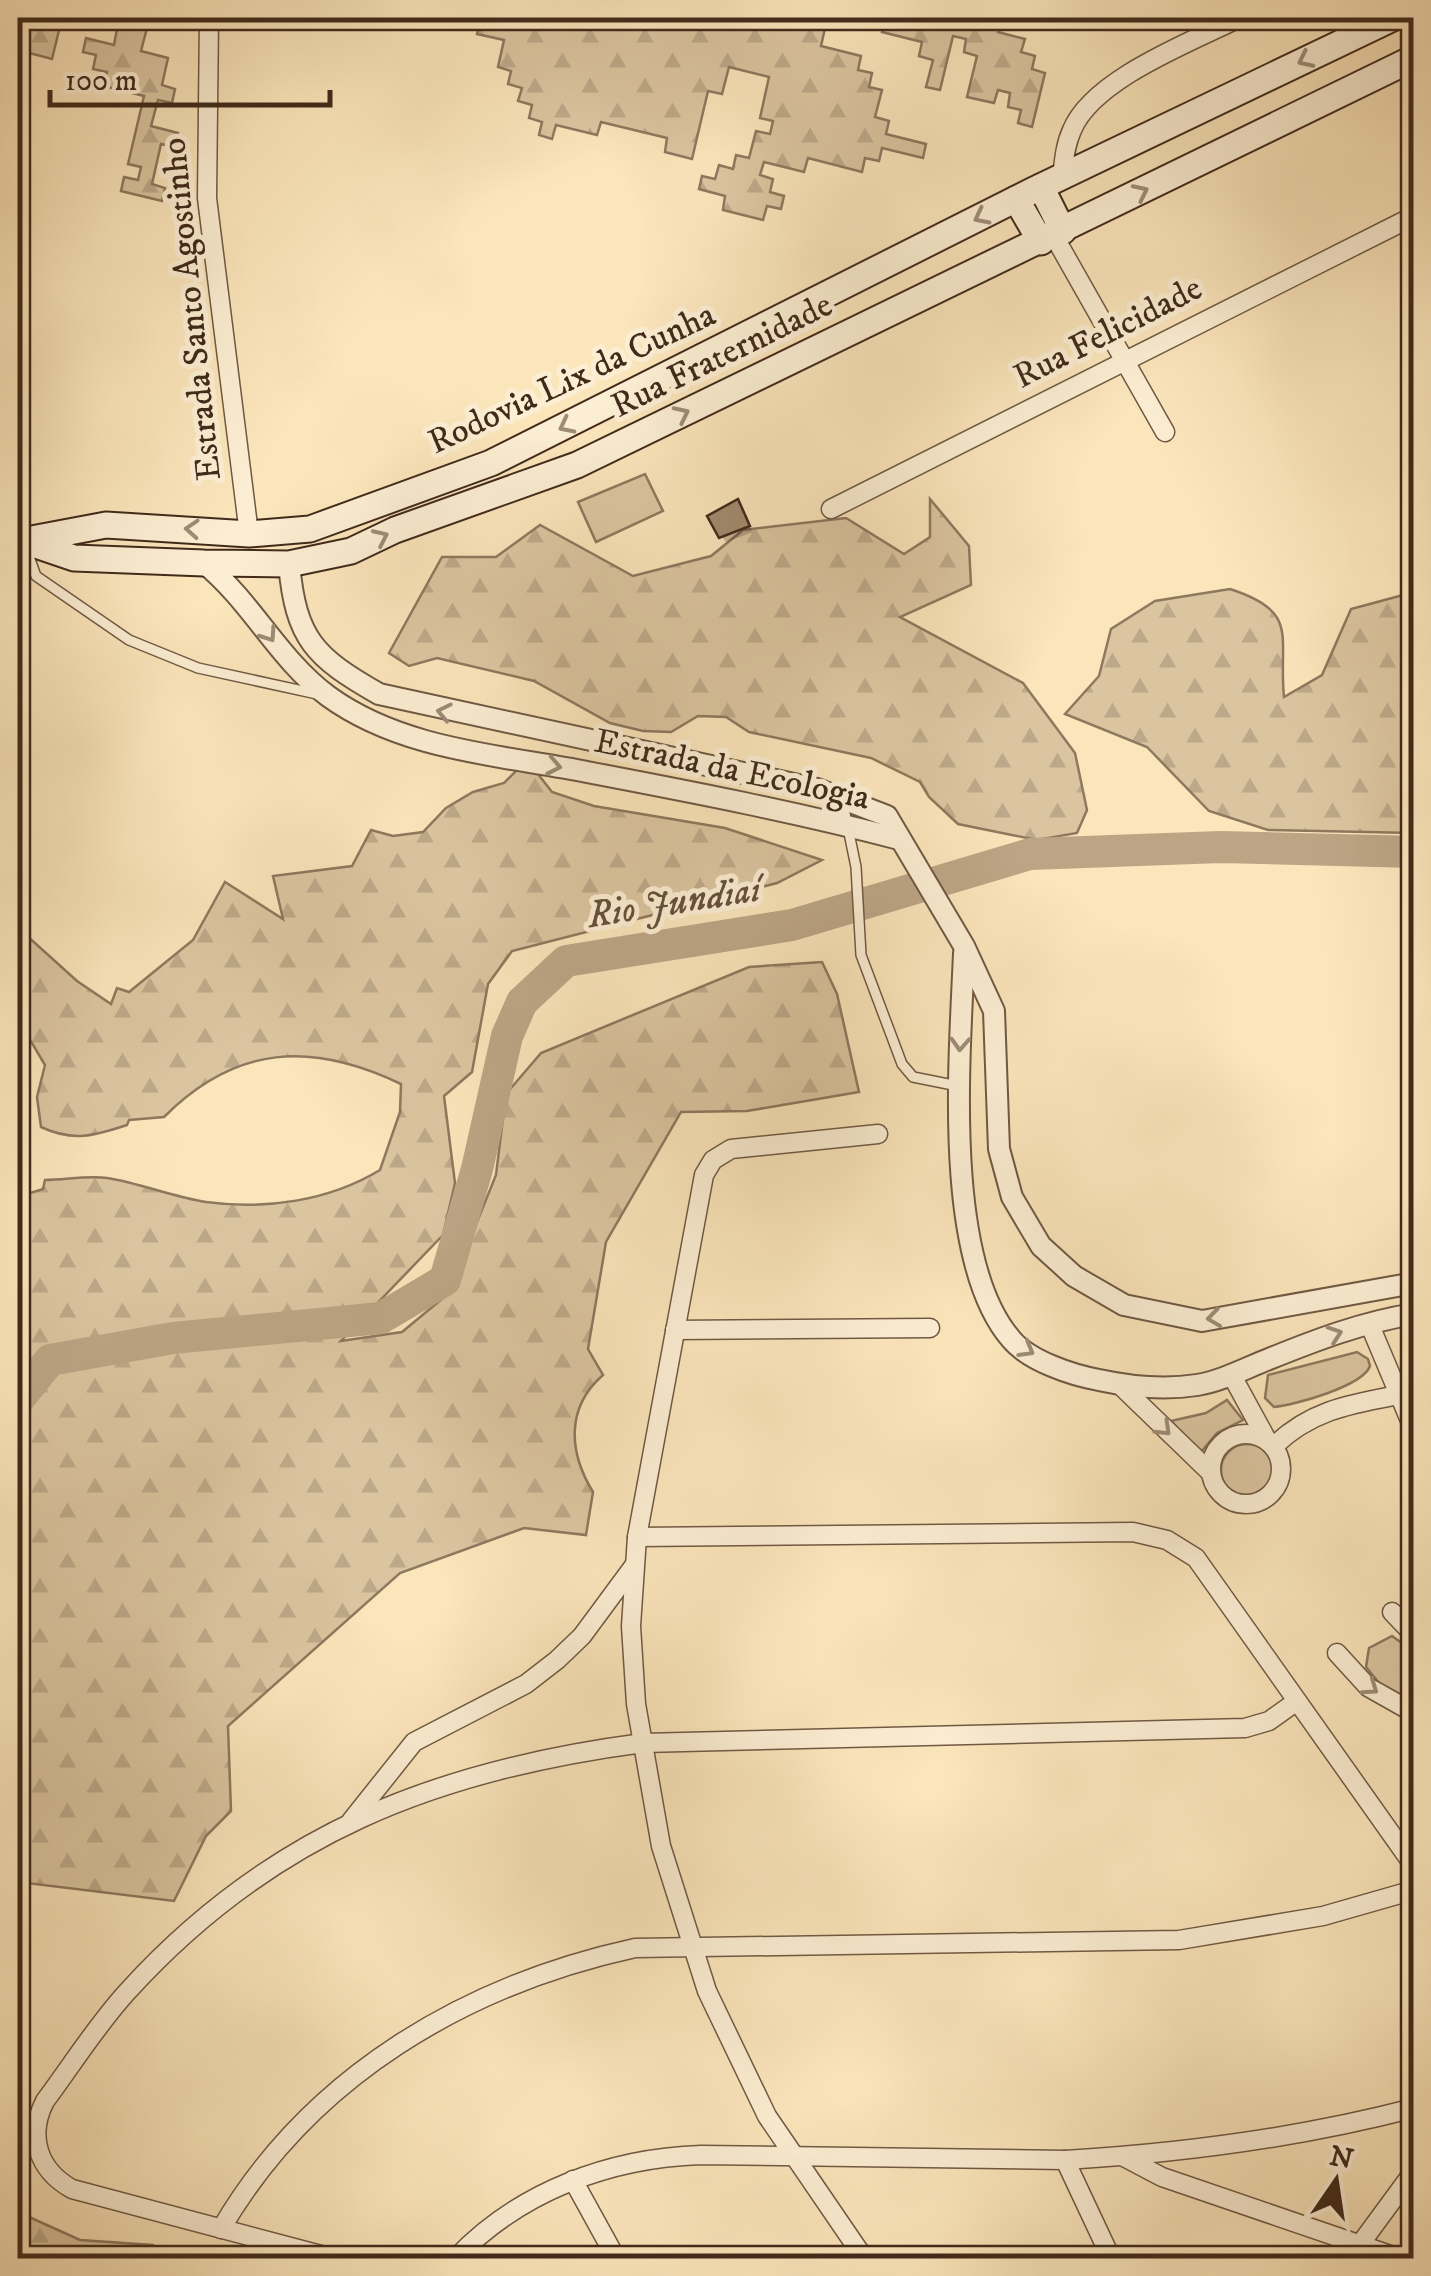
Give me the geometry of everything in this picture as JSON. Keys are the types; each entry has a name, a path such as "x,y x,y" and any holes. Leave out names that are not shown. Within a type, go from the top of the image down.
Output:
{"main road":[{"name":"Rodovia Lix da Cunha","path":"20,541 106,525 249,534 334,522 491,464 1016,199 1393,18"},
{"name":"Rua Fraternidade","path":"20,541 74,558 204,563 289,564 351,551 396,530 578,465 1414,58"},
{"path":"1051,182 1053,236"},
{"path":"1016,199 1053,236"},
{"path":"204,563 249,534 289,564"}],"street":[{"name":"Estrada Santo Agostinho","path":"209,18 208,198 249,534"},
{"path":"1051,182 1072,127 1090,103 1118,82 1239,18"},
{"name":"Rua Felicidade","path":"831,508 1414,216"},
{"path":"1053,236 1165,432"},
{"name":"Estrada da Ecologia","path":"204,563 250,607 287,660 328,696 372,724 443,746 900,838"},
{"name":"Estrada da Ecologia","path":"289,564 294,612 308,640 334,668 379,694 504,724 637,748 842,797 887,816 900,838"},
{"path":"900,838 964,946 994,1011 999,1149 1012,1197 1041,1246 1074,1276 1124,1305 1202,1321 1414,1283"},
{"path":"964,946 958,1086 965,1208 992,1309 1012,1342 1070,1372 1119,1384 1172,1387 1200,1385 1369,1323 1414,1314"},
{"path":"864,2258 794,2158 745,2076 691,1947 661,1846 632,1665 637,1537 701,1183 713,1160 742,1147 878,1134"},
{"path":"1369,1323 1405,1394 1414,1430"},
{"path":"675,1330 930,1328"},
{"path":"1119,1384 1210,1472 1226,1498 1255,1503 1278,1485 1282,1465 1231,1374"},
{"path":"1270,1443 1322,1412 1405,1394"},
{"path":"1210,1472 1214,1453 1228,1438 1248,1433 1270,1443"},
{"path":"637,1537 1134,1532 1156,1536 1196,1558 1414,1866"},
{"path":"351,1821 414,1742 514,1690 557,1660 582,1636 634,1566"},
{"path":"1392,1612 1414,1635"},
{"path":"1337,1653 1368,1688 1414,1713"},
{"path":"332,2258 61,2183 39,2155 35,2133 40,2111 100,2024 175,1944 252,1882 351,1821 483,1771 643,1743 1245,1728 1269,1721 1297,1701"},
{"path":"221,2229 261,2169 310,2115 366,2066 432,2022 551,1969 635,1948 1179,1940 1323,1916 1414,1890"},
{"path":"456,2258 523,2205 573,2180 622,2164 661,2157 1124,2157 1276,2138 1414,2108"},
{"path":"1124,2157 1162,2177 1355,2252 1398,2258"},
{"path":"1065,2160 1111,2258"},
{"path":"1355,2252 1414,2171"},
{"path":"573,2180 616,2258"}],"lane":[{"path":"20,541 36,576 129,640 198,668 265,686 328,696"},
{"path":"842,797 856,867 860,954 902,1064 913,1076 958,1086"}],"green space":[{"path":"18,18 62,18 52,59 18,50"},
{"path":"62,18 106,18 103,28"},
{"path":"119,18 135,18 148,24 141,51 168,58 162,85 175,89 172,103 158,100 151,126 178,133 175,147 161,144 152,184 165,188 162,201 121,191 124,177 138,180 141,167 128,164 144,96 104,86 107,72 93,69 96,55 83,52 86,38 114,45"},
{"path":"481,18 827,19 821,46 861,56 858,70 872,73 869,87 882,90 875,117 889,121 886,134 926,144 923,158 882,148 879,161 865,158 862,172 808,158 804,172 764,162 760,175 773,179 770,192 784,196 781,209 767,206 763,220 723,210 725,196 699,189 702,176 715,179 719,165 733,169 736,155 749,158 756,131 770,134 773,121 760,118 769,77 729,67 722,94 708,91 692,159 665,152 667,138 601,122 597,135 556,125 552,139 539,135 542,122 529,118 532,105 518,101 522,88 508,84 511,71 498,67 504,40 477,34"},
{"path":"881,18 1001,18 998,32 1025,39 1021,52 1035,56 1032,69 1045,73 1032,127 1018,123 1021,110 1008,107 1010,93 998,90 994,103 967,97 977,56 964,52 966,39 953,36 940,90 926,87 933,60 919,56 922,42 882,32 885,19"},
{"path":"645,474 663,511 596,542 578,502"},
{"path":"930,499 969,546 971,585 900,617 1023,683 1075,753 1087,810 1077,833 1037,840 958,824 929,797 920,782 871,758 749,732 726,717 698,716 671,732 643,731 610,723 534,681 437,658 409,666 389,653 442,557 496,557 540,525 633,576 711,556 743,530 846,518 904,554 930,537"},
{"path":"1230,589 1268,607 1277,617 1283,642 1284,697 1322,675 1351,609 1407,594 1413,600 1413,833 1268,830 1209,811 1147,747 1065,714 1099,676 1111,629 1155,601"},
{"path":"527,760 552,792 594,806 725,828 822,860 777,883 512,951 488,984 472,1072 444,1096 455,1183 443,1235 341,1341 402,1332 448,1294 496,1175 506,1094 541,1053 749,967 822,962 837,994 859,1092 747,1111 681,1112 606,1242 588,1349 603,1375 582,1402 575,1431 579,1462 593,1492 586,1535 524,1528 400,1573 228,1726 231,1811 206,1836 174,1901 18,1882 18,1197 43,1189 45,1180 92,1177 228,1204 274,1204 318,1196 380,1170 400,1112 401,1084 336,1061 276,1057 219,1075 164,1117 129,1120 127,1125 94,1134 53,1132 41,1127 37,1097 45,1065 29,1038 18,1033 18,934 25,934 77,981 111,1004 117,988 129,992 193,940 225,882 283,919 273,876 352,866 371,830 393,836 423,832 446,808 473,792 504,783"},
{"path":"1357,1352 1368,1359 1370,1366 1355,1381 1312,1398 1274,1407 1265,1398 1268,1375"},
{"path":"1227,1400 1243,1420 1217,1433 1201,1452 1171,1421 1206,1413"},
{"path":"1247,1444 1265,1452 1273,1470 1265,1488 1247,1496 1229,1488 1221,1470 1229,1452"},
{"path":"1392,1636 1413,1651 1413,1701 1379,1683 1366,1667 1369,1648"},
{"path":"18,2212 80,2240 153,2245 168,2258 18,2258"}],"building":[{"path":"738,499 750,526 719,538 707,516"}],"waterway":[{"name":"Rio Jundiaí","path":"18,1400 50,1360 173,1338 381,1318 445,1280 477,1169 507,1036 522,1002 566,961 792,925 1030,854 1221,847 1414,852"}]}
